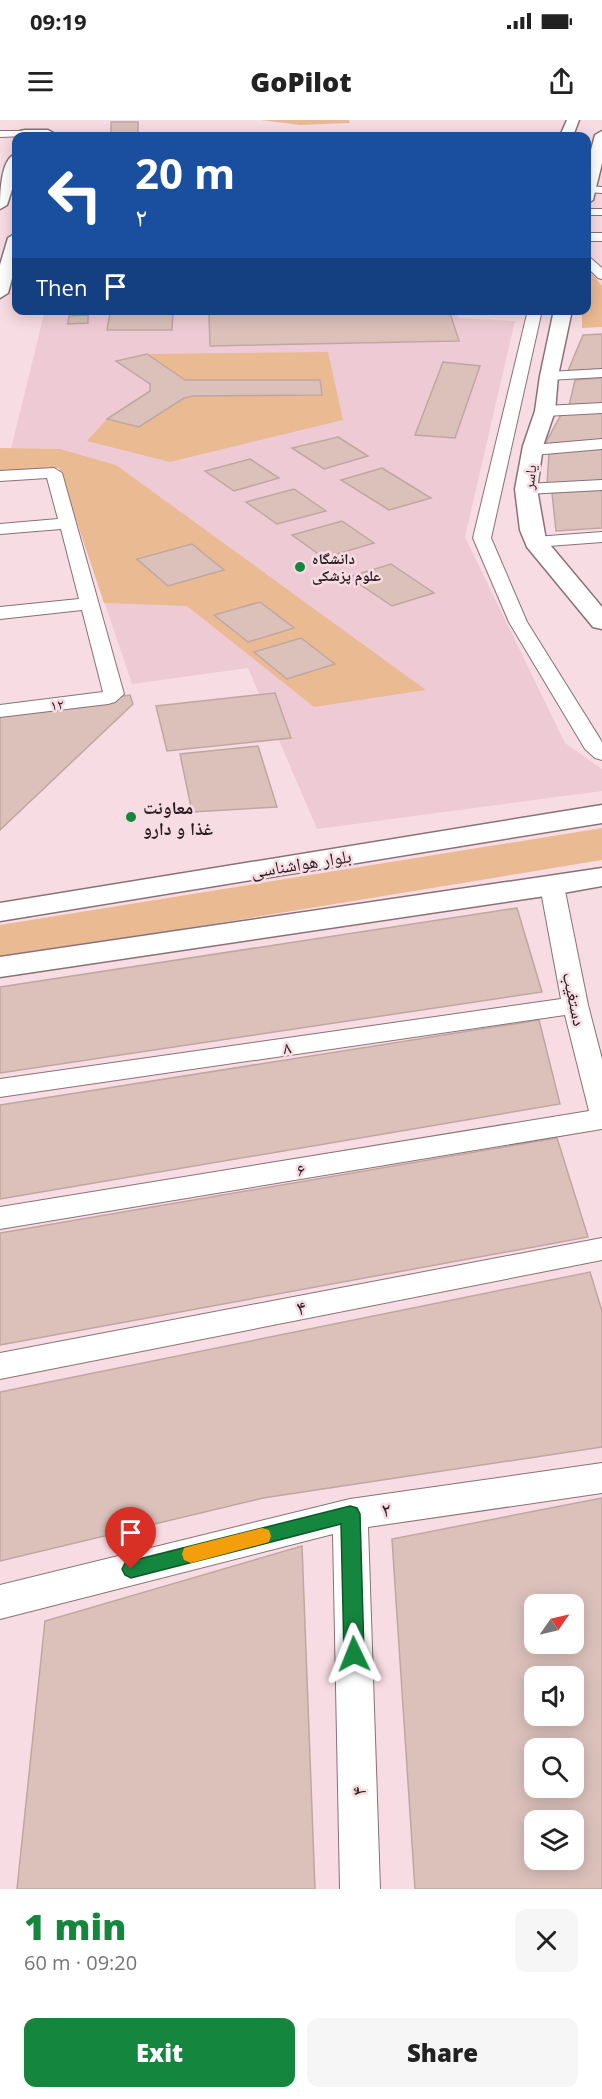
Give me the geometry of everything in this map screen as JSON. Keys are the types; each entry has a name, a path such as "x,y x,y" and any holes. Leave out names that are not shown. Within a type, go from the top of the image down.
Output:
{"main road":[{"path":"591,165 599,152 602,135"},
{"path":"0,205 12,170"},
{"path":"0,293 12,252"},
{"name":"یاسر","path":"562,315 549,376 545,411 533,450 526,489 531,530 535,542 602,622"},
{"name":"بلوار هواشناسی","path":"0,912 602,814"},
{"path":"0,967 602,877"}],"street":[{"path":"593,260 602,275"},
{"path":"534,315 482,538 518,622 596,749 602,753"},
{"path":"549,376 602,373"},
{"path":"545,411 602,408"},
{"path":"533,450 602,444"},
{"path":"0,476 52,472 88,604 0,613"},
{"path":"526,489 602,485"},
{"path":"0,529 66,523"},
{"path":"535,542 602,537"},
{"name":"۱۲","path":"0,711 113,697 88,604"},
{"name":"دستغیب","path":"552,886 575,1005 602,1110"},
{"name":"۸","path":"0,1088 575,1005"},
{"name":"۶","path":"0,1218 602,1119"},
{"name":"۴","path":"0,1366 602,1249"},
{"name":"۲","path":"0,1602 350,1514 602,1478"},
{"name":"۴","path":"350,1514 360,1889"}],"shaded area":[{"path":"261,120 349,120 350,123 300,125"},
{"path":"591,273 602,286 602,327 582,328 582,315 591,315"},
{"name":"دانشگاه علوم پزشکی","path":"44,315 209,315 210,345 459,342 450,315 457,315 459,318 515,321 465,537 565,743 602,769 602,791 317,829 248,668 132,684 59,468 5,473","holes":["147,354 194,382 320,380 322,394 108,419 150,391 150,384 116,361","338,437 367,456 324,469 293,449","382,469 431,498 389,510 342,480","294,489 325,511 277,524 246,502","342,521 373,543 324,558 293,536"]},
{"path":"328,352 343,420 170,462 87,441 107,419 139,427 184,398 193,396 322,394 320,380 185,380 147,354"},
{"path":"0,448 60,449 116,465 426,690 314,707 187,606 104,603 59,468 0,473"},
{"path":"602,828 602,860 0,959 0,925"}],"building":[{"path":"111,122 138,122 138,132 111,132"},
{"path":"88,315 88,323 68,324 69,316"},
{"path":"110,315 173,315 172,330 107,330"},
{"path":"209,315 451,315 459,341 210,346"},
{"path":"602,334 602,369 568,371 583,335"},
{"path":"147,354 185,380 320,380 322,395 193,396 184,398 139,427 107,419 150,391 150,384 116,361"},
{"path":"443,362 480,366 455,438 415,435"},
{"path":"602,378 602,404 569,406 575,380"},
{"path":"602,411 602,440 545,444 562,413"},
{"path":"338,437 368,456 324,469 292,448"},
{"path":"602,449 602,480 547,484 549,453"},
{"path":"250,459 279,478 234,491 205,471"},
{"path":"382,468 431,498 389,510 341,480"},
{"path":"294,489 326,511 277,524 246,502"},
{"path":"602,490 602,528 556,531 552,493"},
{"path":"342,521 374,543 324,558 292,535"},
{"path":"192,544 224,570 168,586 137,559"},
{"path":"391,564 434,593 392,606 349,577"},
{"path":"260,602 294,628 248,642 214,615"},
{"path":"301,638 335,664 287,679 254,652"},
{"path":"275,693 291,738 167,751 156,706"},
{"path":"130,695 133,704 0,830 0,716"},
{"path":"258,746 277,807 192,812 180,754"},
{"path":"517,908 542,992 0,1073 0,987"},
{"path":"539,1020 560,1104 0,1199 0,1105"},
{"path":"557,1138 588,1237 0,1345 0,1233"},
{"path":"590,1272 602,1311 602,1447 263,1498 0,1561 0,1392"},
{"path":"602,1498 602,1889 415,1889 392,1539"},
{"path":"302,1546 315,1889 17,1889 45,1621"}],"slow traffic":[{"path":"191,1554 262,1536"}],"place":[{"name":"دانشگاه علوم پزشکی","path":"300,567"},
{"name":"معاونت غذا و دارو","path":"131,817"}],"route":[{"path":"131,1569 350,1514 354,1654"}]}
